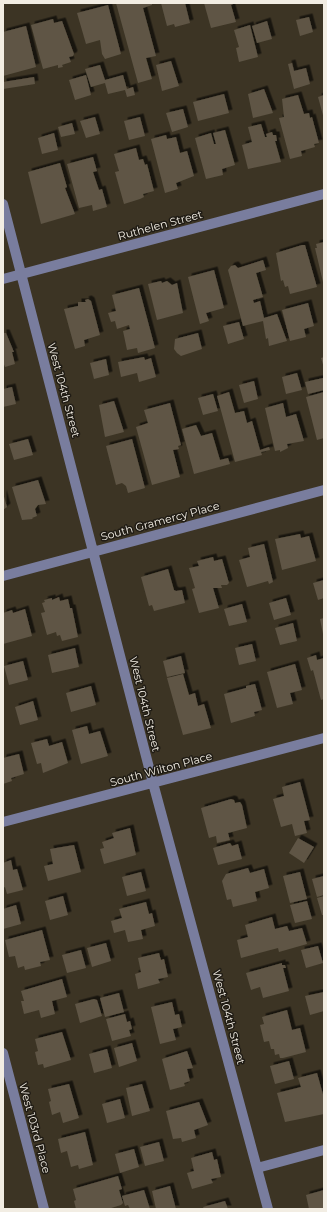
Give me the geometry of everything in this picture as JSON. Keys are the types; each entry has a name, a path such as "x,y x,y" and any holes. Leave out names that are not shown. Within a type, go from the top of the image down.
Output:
{"street":[{"name":"Ruthelen Street","path":"3,279 324,194"},
{"name":"West 104th Street","path":"3,204 94,551 153,784 268,1209"},
{"name":"South Gramercy Place","path":"3,576 324,490"},
{"name":"South Wilton Place","path":"3,822 153,784 324,738"},
{"name":"West 103rd Place","path":"3,1053 44,1209"},
{"path":"257,1168 324,1150"}],"building":[{"path":"116,3 152,3 152,5 143,8 156,56 146,58 152,79 138,83"},
{"path":"161,3 185,3 190,23 175,27 174,24 167,26"},
{"path":"204,3 235,3 231,5 236,22 211,28"},
{"path":"108,5 121,54 105,59 102,54 100,40 86,44 77,13"},
{"path":"309,17 313,32 300,36 296,20"},
{"path":"53,19 54,23 62,21 74,54 73,56 69,57 71,62 62,65 63,67 58,68 58,65 43,69 31,25"},
{"path":"267,21 272,39 257,43 252,26"},
{"path":"250,25 258,57 239,62 236,48 239,47 234,30"},
{"path":"26,26 36,67 3,76 3,32"},
{"path":"171,61 179,86 162,91 156,65"},
{"path":"292,63 294,71 306,68 310,84 294,89 288,64"},
{"path":"100,65 105,80 123,75 127,89 133,87 135,95 127,97 125,90 108,94 105,83 91,87 85,69"},
{"path":"86,75 91,95 75,100 69,80"},
{"path":"34,77 35,84 3,89 3,82"},
{"path":"264,89 273,113 253,118 248,94"},
{"path":"224,94 229,113 198,121 193,102"},
{"path":"298,95 304,114 309,113 310,118 312,117 319,143 314,144 315,147 301,151 302,156 290,159 279,118 284,117 282,99"},
{"path":"324,95 324,119 318,97"},
{"path":"183,109 188,127 172,132 166,113"},
{"path":"95,117 100,134 86,138 80,121"},
{"path":"140,117 145,136 129,140 124,121"},
{"path":"72,123 75,134 61,137 58,127"},
{"path":"261,124 265,137 267,137 266,134 272,132 273,135 276,135 277,141 275,141 281,162 248,169 242,145 252,142 248,127"},
{"path":"225,130 235,165 222,169 223,175 206,179 195,138 211,133 214,144 216,144 213,133"},
{"path":"54,133 58,150 42,154 38,138"},
{"path":"166,135 167,139 176,137 180,153 187,151 194,176 176,183 178,189 165,193 151,139"},
{"path":"136,148 139,160 143,159 145,165 147,164 154,191 143,194 144,197 140,199 124,204 115,172 119,171 114,154"},
{"path":"93,157 97,171 93,172 99,190 102,189 107,207 93,211 92,205 79,208 67,164"},
{"path":"60,163 67,187 65,188 75,214 41,224 28,172"},
{"path":"324,242 323,282 315,248 317,248 316,244"},
{"path":"305,245 317,287 290,294 288,286 285,287 283,280 281,281 276,253"},
{"path":"263,260 266,270 256,273 263,297 253,300 254,303 260,301 264,318 277,314 287,341 269,346 268,338 266,339 263,321 243,326 228,270 231,266 235,265 238,268"},
{"path":"214,270 224,308 206,313 209,321 200,324 188,277"},
{"path":"161,281 162,283 167,281 172,285 177,283 183,313 157,320 148,284"},
{"path":"139,288 155,348 138,353 137,348 127,350 123,331 130,329 129,325 117,329 115,321 111,322 108,313 116,311 112,295"},
{"path":"88,299 91,301 100,335 84,340 85,346 75,349 64,309 78,306 78,302 86,302 85,300"},
{"path":"308,303 314,326 304,329 306,337 290,341 282,310"},
{"path":"239,322 244,339 228,344 223,326"},
{"path":"3,333 6,333 14,352 12,352 15,364 5,367 3,362"},
{"path":"198,333 202,349 181,356 177,353 174,349 175,339"},
{"path":"144,357 145,360 151,358 156,377 139,382 137,373 121,377 118,362"},
{"path":"324,357 324,368 321,358"},
{"path":"106,359 109,375 94,379 90,363"},
{"path":"297,373 302,390 286,394 282,377"},
{"path":"323,378 324,390 308,394 305,382"},
{"path":"254,381 258,399 244,403 239,385"},
{"path":"12,387 16,404 3,407 3,389"},
{"path":"229,392 235,413 244,411 247,423 252,421 260,450 269,447 270,450 261,452 262,455 235,462 217,396"},
{"path":"324,392 324,438 317,440 306,397"},
{"path":"213,394 218,411 203,415 198,398"},
{"path":"114,401 124,432 105,437 99,405"},
{"path":"170,403 181,445 178,446 179,449 173,450 180,477 152,485 136,427 148,423 144,410"},
{"path":"283,403 286,417 296,414 304,441 287,444 288,448 280,452 280,450 275,451 265,408"},
{"path":"196,425 201,436 212,433 220,460 228,458 230,464 194,474 182,429"},
{"path":"28,439 33,455 14,460 9,444"},
{"path":"132,439 145,488 128,493 126,486 122,483 116,485 106,446"},
{"path":"38,480 46,504 38,505 35,509 37,516 32,518 33,519 22,520 12,487"},
{"path":"3,493 7,507 3,510"},
{"path":"300,534 301,538 309,536 316,561 282,570 275,539"},
{"path":"264,544 273,582 269,584 268,581 247,587 239,560 250,557 248,548"},
{"path":"213,557 214,561 222,559 229,583 227,585 221,585 222,588 213,588 219,608 199,613 192,589 195,588 189,568 199,566 197,561"},
{"path":"168,569 174,590 182,590 185,603 154,611 152,605 149,606 141,577"},
{"path":"324,580 324,598 318,600 313,583"},
{"path":"59,597 60,601 68,599 70,608 72,608 78,637 62,641 60,635 57,636 56,632 47,635 41,613 45,612 42,603 45,602 44,600 52,598 52,600"},
{"path":"286,598 291,615 274,620 269,603"},
{"path":"242,604 247,622 229,626 224,609"},
{"path":"25,609 32,636 3,644 3,613 12,610 13,613"},
{"path":"324,618 324,634 323,634 320,619"},
{"path":"293,623 297,641 280,645 275,628"},
{"path":"252,644 256,661 239,665 235,648"},
{"path":"75,648 79,667 52,673 48,655"},
{"path":"316,655 317,660 324,658 324,699 321,700 313,670 311,671 307,658"},
{"path":"181,656 185,673 167,677 163,661"},
{"path":"23,661 28,680 9,685 4,666"},
{"path":"295,664 302,690 290,693 293,704 277,708 267,672"},
{"path":"183,674 189,695 195,693 198,706 204,704 211,728 183,735 167,678"},
{"path":"255,684 262,710 254,712 255,716 231,723 224,694"},
{"path":"91,686 96,705 71,712 66,693"},
{"path":"33,701 38,720 20,725 15,707"},
{"path":"87,726 89,734 100,731 108,756 81,764 72,730"},
{"path":"47,739 49,746 62,742 68,763 43,773 41,763 37,764 31,743"},
{"path":"19,754 24,774 11,778 12,781 3,784 3,758"},
{"path":"300,782 310,820 304,821 307,833 295,836 292,824 281,827 273,799 284,796 282,787"},
{"path":"231,799 234,800 235,803 240,802 242,805 247,828 228,833 230,840 217,843 216,836 209,838 201,808"},
{"path":"130,828 136,855 104,864 100,849 104,848 102,842 114,838 112,833"},
{"path":"298,838 314,847 304,863 289,853"},
{"path":"230,843 232,846 238,844 242,859 218,865 213,848"},
{"path":"74,845 81,872 48,881 44,866 53,864 50,849"},
{"path":"11,860 13,870 17,869 23,890 7,894 5,887 3,888 3,863"},
{"path":"248,868 250,873 264,869 269,888 255,892 257,901 233,907 231,899 227,900 222,881 226,874"},
{"path":"141,872 146,891 127,896 122,877"},
{"path":"300,872 307,899 290,903 283,876"},
{"path":"324,876 324,895 317,897 312,879"},
{"path":"63,896 68,915 50,920 45,901"},
{"path":"324,896 324,915 322,915 317,898"},
{"path":"307,901 312,919 295,923 290,905"},
{"path":"146,902 149,914 152,913 155,926 141,930 143,939 128,942 125,930 114,933 111,921 122,918 119,909"},
{"path":"16,905 21,924 3,929 3,909"},
{"path":"272,917 275,929 287,926 289,931 302,928 307,944 279,952 278,948 241,958 237,940 248,937 245,925"},
{"path":"42,930 50,960 40,962 41,966 25,970 24,966 18,968 15,956 9,957 5,940"},
{"path":"106,943 111,961 92,967 87,948"},
{"path":"318,946 323,963 306,968 301,950"},
{"path":"81,950 86,968 67,973 62,955"},
{"path":"159,953 161,960 164,959 168,977 158,979 160,983 138,989 135,974 141,972 138,958"},
{"path":"282,963 282,965 285,965 286,968 283,968 289,991 263,998 260,987 251,990 246,973"},
{"path":"62,979 67,997 52,1001 55,1014 41,1018 39,1010 24,1014 21,1001 24,1001 21,991"},
{"path":"324,992 324,1011 310,1015 305,996"},
{"path":"119,993 124,1012 105,1017 100,998"},
{"path":"94,999 97,1000 102,1016 80,1023 75,1004"},
{"path":"172,1002 175,1015 179,1014 182,1027 173,1029 176,1040 160,1044 151,1007"},
{"path":"287,1010 292,1030 300,1028 306,1052 280,1058 279,1054 275,1055 274,1049 271,1049 269,1041 264,1042 260,1025 264,1024 262,1017"},
{"path":"125,1014 127,1022 130,1021 132,1029 129,1030 131,1036 112,1041 106,1019"},
{"path":"62,1032 71,1060 44,1068 43,1064 38,1065 35,1052 38,1051 35,1039"},
{"path":"132,1043 137,1061 119,1067 114,1048"},
{"path":"107,1049 112,1068 94,1073 89,1054"},
{"path":"187,1051 193,1068 187,1069 190,1081 184,1083 185,1086 170,1090 162,1059"},
{"path":"289,1061 294,1079 275,1084 270,1066"},
{"path":"317,1073 324,1098 324,1114 285,1122 277,1093 301,1087 298,1078"},
{"path":"69,1084 79,1118 63,1123 60,1112 52,1115 48,1089"},
{"path":"142,1084 150,1111 132,1116 126,1088"},
{"path":"120,1099 125,1118 107,1123 102,1104"},
{"path":"199,1102 208,1125 194,1130 196,1138 182,1142 181,1138 173,1139 166,1111"},
{"path":"85,1132 93,1165 79,1169 78,1165 71,1167 67,1151 61,1153 58,1139"},
{"path":"159,1142 164,1161 145,1166 140,1147"},
{"path":"134,1149 139,1167 120,1173 115,1154"},
{"path":"212,1152 214,1160 217,1159 221,1177 211,1179 213,1183 192,1189 187,1173 194,1171 191,1158"},
{"path":"118,1176 122,1189 119,1190 123,1203 121,1205 108,1209 76,1209 74,1201 76,1200 73,1189"},
{"path":"170,1186 176,1209 156,1209 152,1191"},
{"path":"144,1190 150,1209 130,1209 128,1205 125,1206 122,1196"},
{"path":"324,1190 324,1209 309,1209 306,1195"},
{"path":"225,1201 228,1209 204,1209 203,1207"}]}
